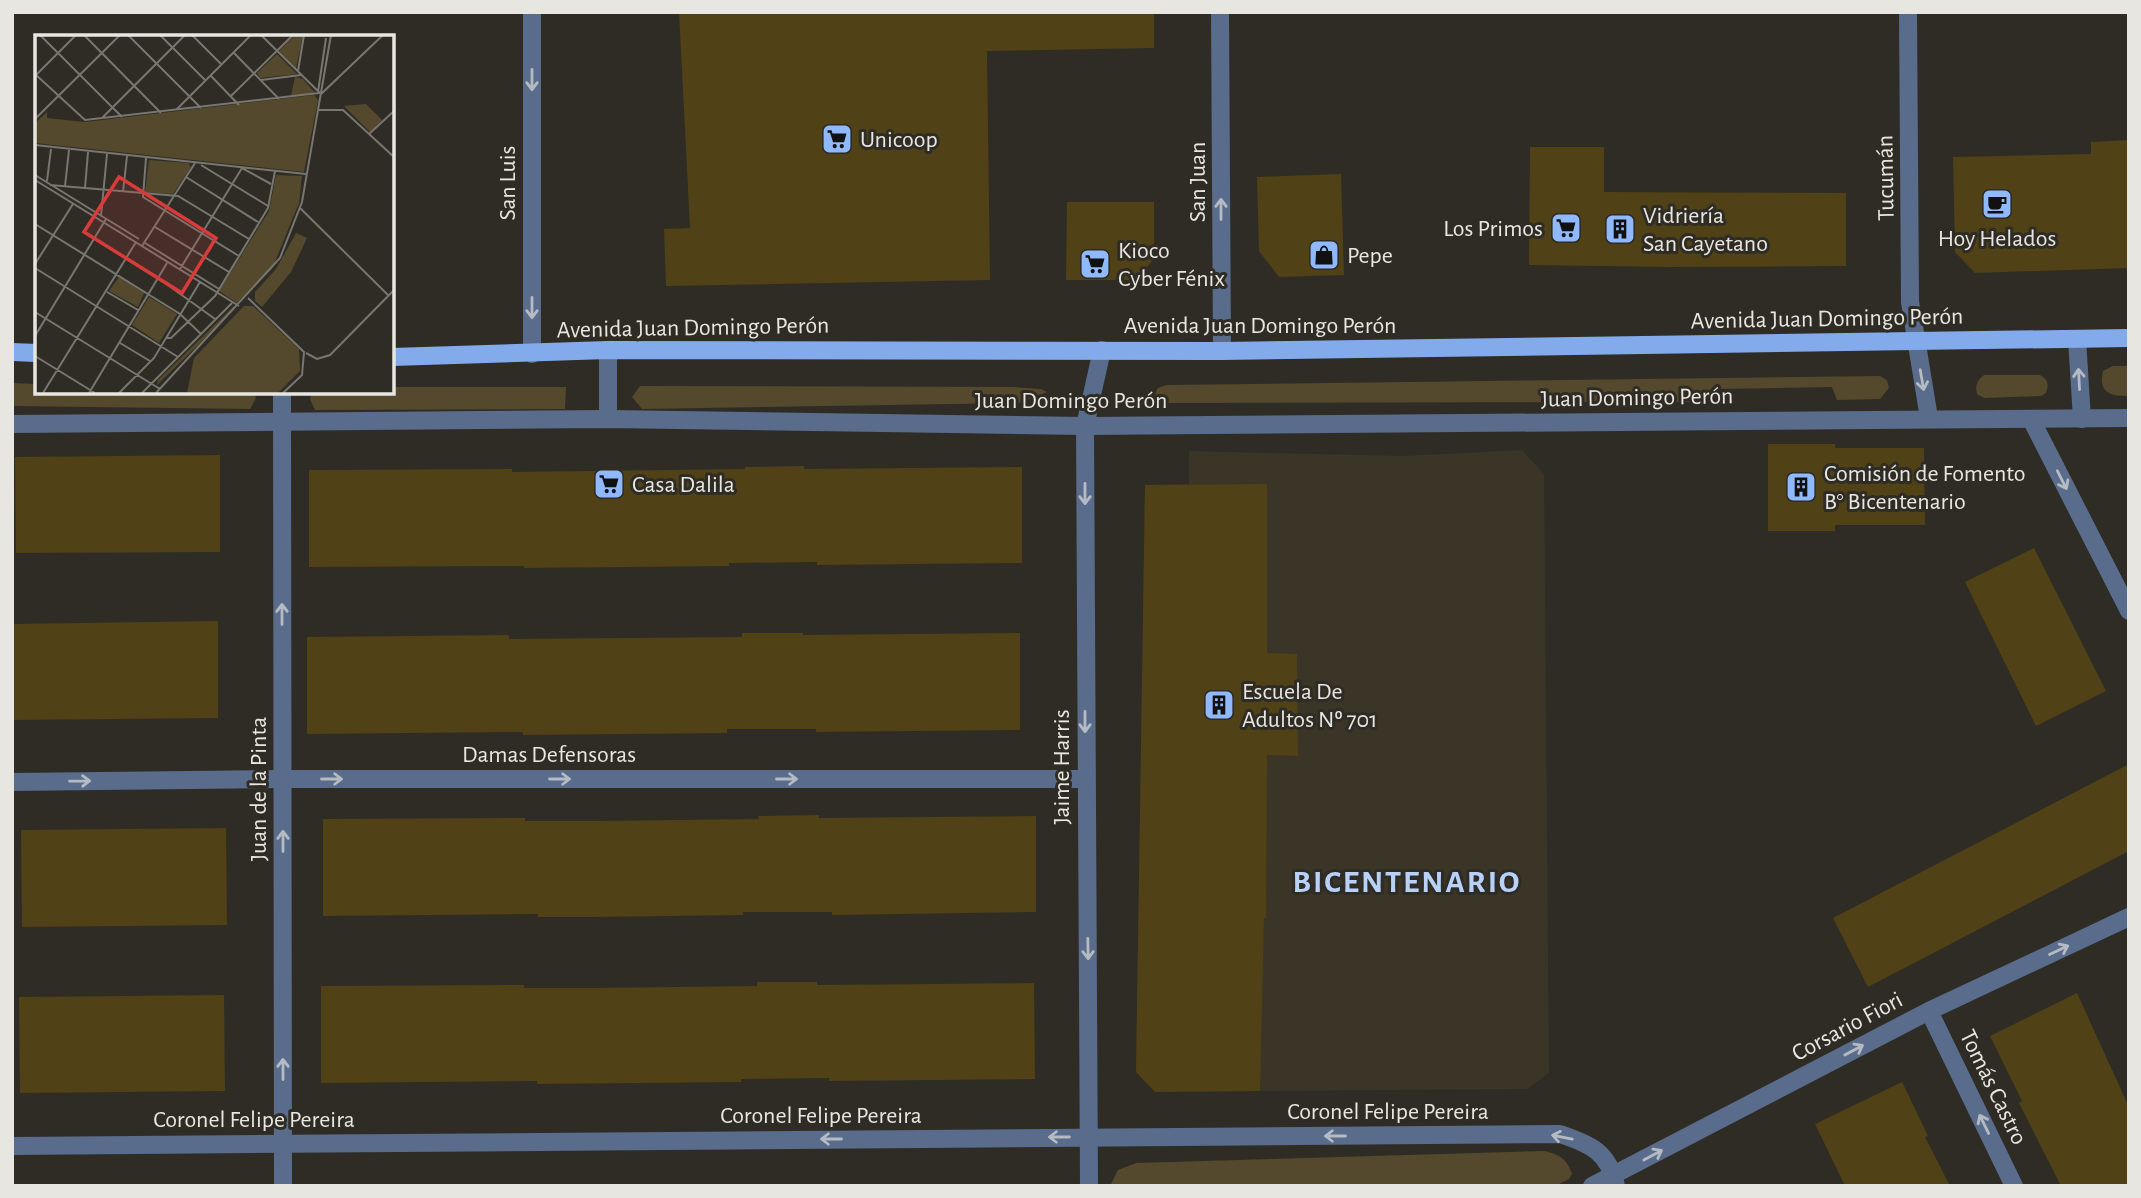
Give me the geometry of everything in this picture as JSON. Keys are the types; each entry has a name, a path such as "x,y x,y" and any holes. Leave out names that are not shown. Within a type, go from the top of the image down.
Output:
{"main road":[{"name":"Avenida Juan Domingo Perón","path":"394,357 608,350 1222,351 2129,338"},
{"path":"12,352 35,352"}],"street":[{"name":"San Luis","path":"531,354 532,12"},
{"name":"San Juan","path":"1220,12 1222,351"},
{"name":"Tucumán","path":"1908,12 1910,302 1929,418"},
{"path":"2077,339 2082,419"},
{"path":"608,350 608,419"},
{"name":"Jaime Harris","path":"1089,1186 1084,426 1102,350"},
{"name":"Juan de la Pinta","path":"282,394 283,1186"},
{"name":"Juan Domingo Perón","path":"12,424 608,419 1212,426 2129,418"},
{"path":"2031,419 2129,611"},
{"name":"Damas Defensoras","path":"12,782 283,779 1086,779"},
{"name":"Corsario Fiori","path":"1592,1186 1615,1181 1929,1010 2129,917"},
{"name":"Tomás Castro","path":"1929,1010 2014,1186"},
{"name":"Coronel Felipe Pereira","path":"12,1146 1560,1135 1589,1144 1604,1159 1615,1181"}],"shaded area":[{"path":"2113,366 2129,366 2129,396 2111,394 2104,389 2103,371"},
{"path":"1984,375 2040,375 2048,385 2046,393 2041,396 1984,398 1977,394 1976,388"},
{"path":"1880,376 1887,380 1889,388 1880,399 1837,400 1832,387 1720,389 1709,402 1150,403 1158,388 1167,385"},
{"path":"12,383 35,384 35,394 254,394 256,398 250,409 12,406"},
{"path":"640,386 1013,387 1047,392 1019,403 642,409 632,397"},
{"path":"394,387 566,387 565,409 315,410 310,399 311,394 394,394"},
{"path":"1522,450 1544,474 1549,1073 1527,1089 1155,1092 1136,1072 1145,485 1189,484 1189,451 1403,456"},
{"path":"1544,1151 1565,1161 1572,1174 1569,1179 1555,1186 1110,1186 1118,1170 1136,1163"}],"building":[{"name":"Unicoop","path":"679,12 1154,12 1154,48 987,51 990,280 666,286 664,229 690,228"},
{"path":"2129,140 2129,268 1975,273 1955,252 1953,157 2091,154 2091,142"},
{"path":"1530,147 1604,147 1604,192 1846,193 1846,266 1529,265"},
{"path":"1341,174 1344,275 1279,277 1259,251 1257,177"},
{"path":"1067,202 1154,202 1154,259 1135,280 1066,280"},
{"path":"1768,444 1835,444 1835,448 1924,448 1925,525 1835,525 1835,531 1768,531"},
{"path":"220,455 220,552 16,553 15,457"},
{"path":"804,466 804,469 1022,467 1022,563 817,565 817,562 729,563 729,566 524,568 309,567 309,470 512,469 512,472"},
{"name":"Escuela De Adultos Nº 701","path":"1267,484 1267,653 1297,654 1298,756 1267,755 1266,918 1260,1091 1155,1092 1136,1072 1145,485"},
{"path":"2034,548 2106,691 2036,726 1965,582"},
{"path":"218,621 218,718 14,720 13,624"},
{"path":"742,633 1020,633 1020,730 816,732 816,729 727,729 727,733 307,734 307,637 742,637"},
{"path":"2129,764 2129,851 1868,987 1833,918"},
{"path":"819,815 819,818 1036,816 1036,912 832,915 832,912 743,912 743,915 593,917 538,917 538,914 323,916 323,819 525,818 525,821 593,821 759,819 758,816"},
{"path":"226,828 227,925 22,927 21,830"},
{"path":"757,982 817,982 817,985 1034,983 1035,1079 829,1081 829,1078 741,1079 741,1082 537,1084 537,1081 321,1083 321,986 524,985 524,988 591,988 757,986"},
{"path":"2077,993 2129,1107 2129,1186 2061,1186 2019,1103 2022,1101 1990,1036"},
{"path":"224,995 225,1091 20,1093 19,997"},
{"path":"1902,1082 1928,1136 1925,1137 1950,1186 1845,1186 1815,1124"}],"place":[{"name":"Unicoop","path":"837,139"},
{"name":"Hoy Helados","path":"1997,204"},
{"name":"Los Primos","path":"1566,228"},
{"name":"Vidriería San Cayetano","path":"1620,229"},
{"name":"Pepe","path":"1324,255"},
{"name":"Kioco Cyber Fénix","path":"1095,264"},
{"name":"Casa Dalila","path":"609,484"},
{"name":"Comisión de Fomento B° Bicentenario","path":"1801,487"},
{"name":"Escuela De Adultos Nº 701","path":"1219,705"}],"district":[{"name":"BICENTENARIO","path":"1407,881"}]}
